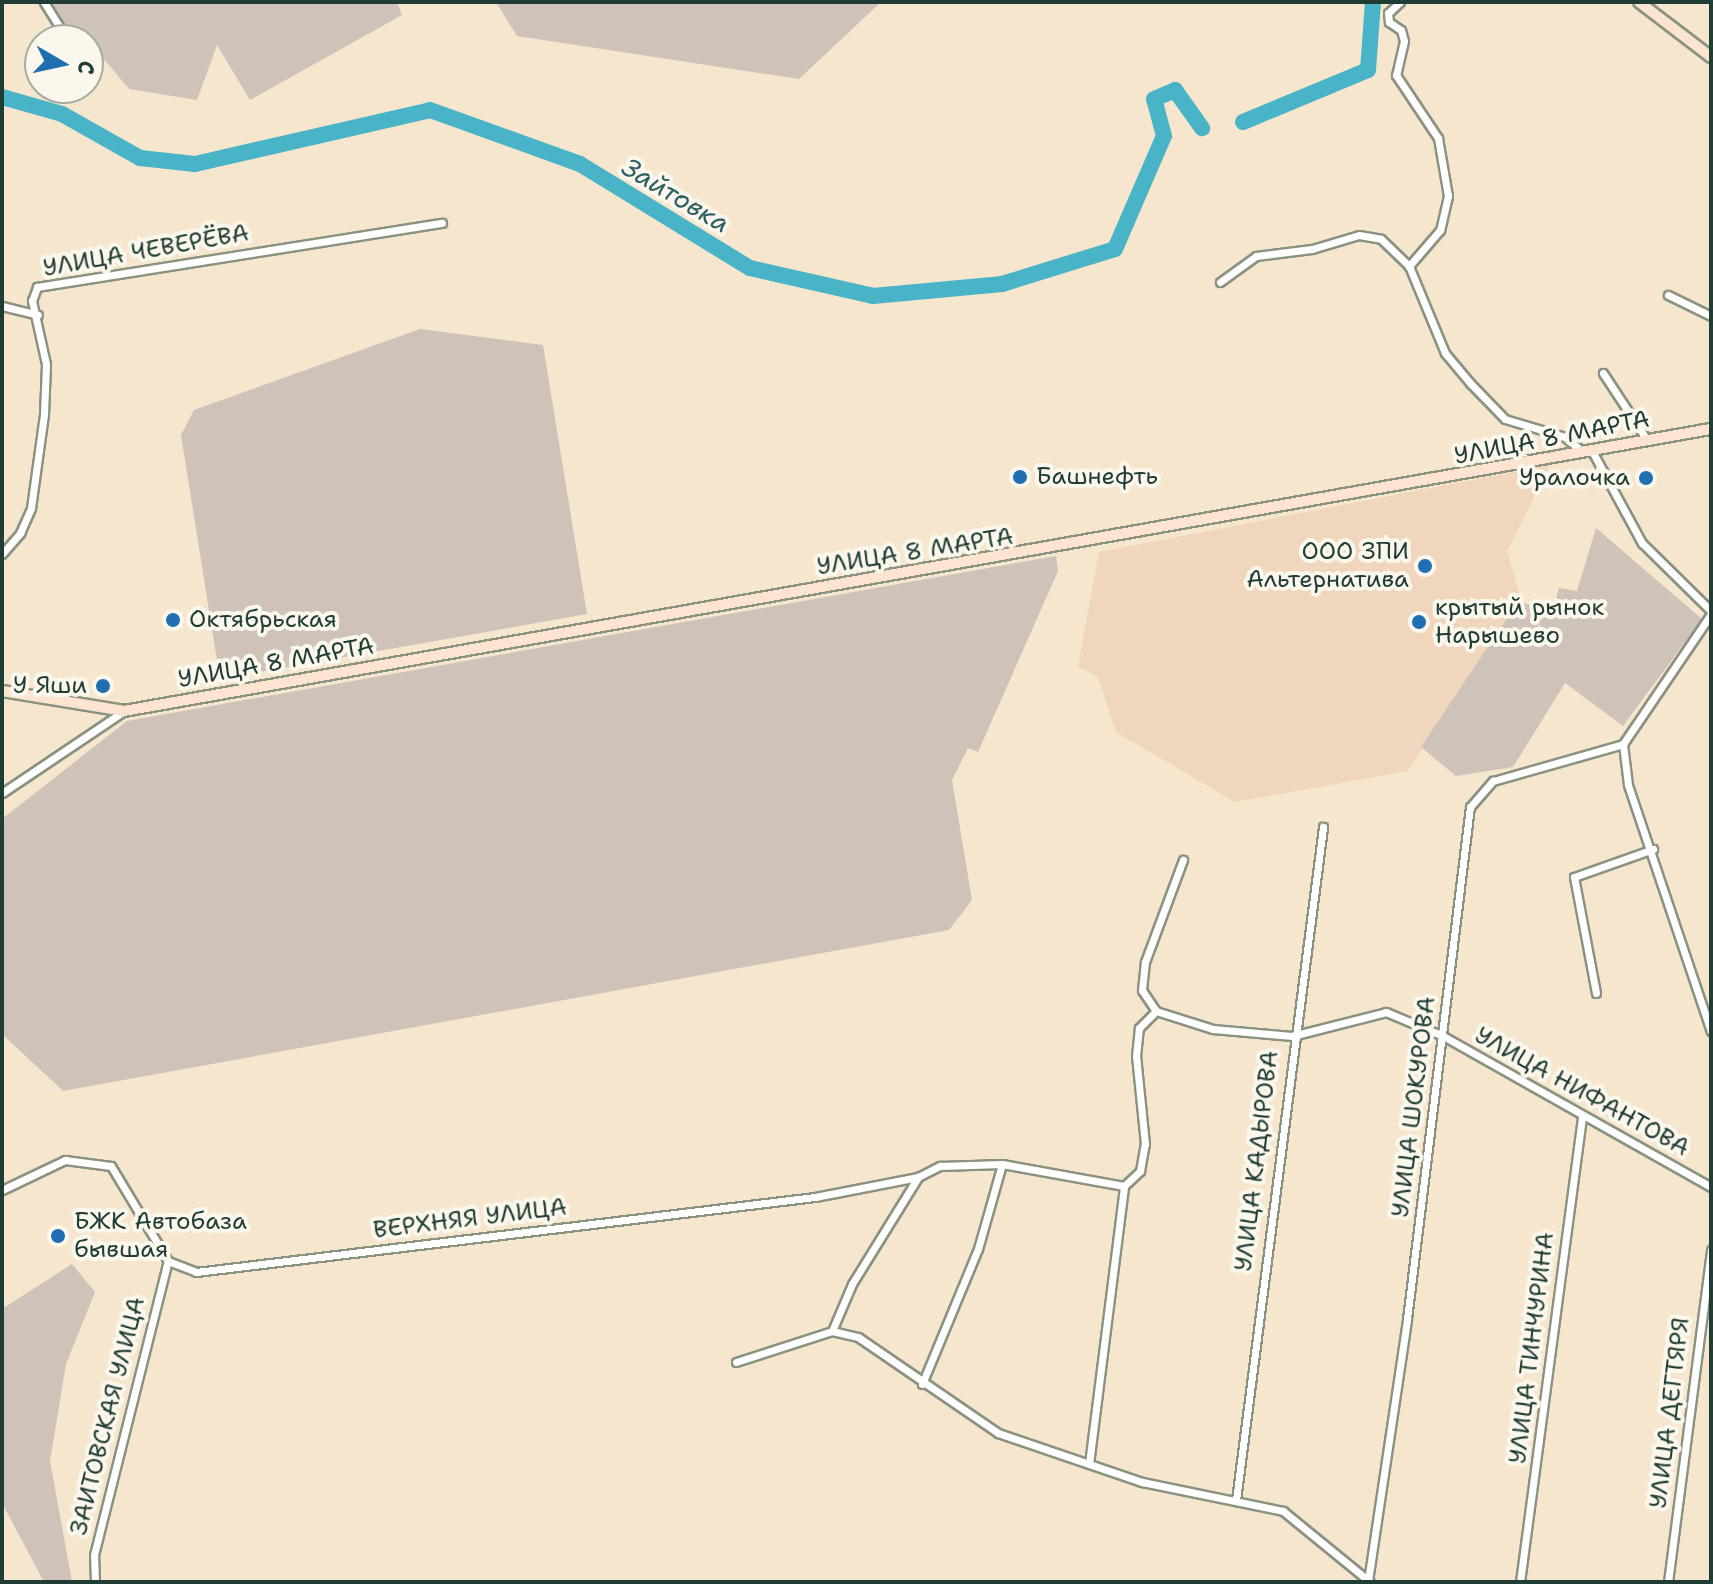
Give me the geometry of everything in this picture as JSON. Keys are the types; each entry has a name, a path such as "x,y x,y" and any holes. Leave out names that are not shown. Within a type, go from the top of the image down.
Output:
{"main road":[{"path":"1639,2 1711,57"},
{"name":"УЛИЦА 8 МАРТА","path":"2,691 124,711 1711,429"}],"street":[{"path":"44,2 58,24"},
{"path":"1400,2 1388,13 1389,22 1401,30 1404,41 1396,75 1438,138 1448,196 1440,230 1409,266"},
{"name":"УЛИЦА ЧЕВЕРЁВА","path":"2,554 20,533 31,508 44,414 46,364 38,315 32,301 37,287 442,223"},
{"path":"1220,282 1256,256 1312,249 1359,235 1381,239 1409,266 1445,353 1470,383 1505,419 1565,437 1588,452 1642,543 1711,613 1623,744 1628,785 1653,849 1711,1031"},
{"path":"1668,295 1711,316"},
{"path":"2,306 38,315"},
{"path":"1603,373 1647,440"},
{"path":"2,793 124,711"},
{"name":"УЛИЦА ШОКУРОВА","path":"1369,1581 1381,1515 1470,807 1493,781 1623,744"},
{"name":"УЛИЦА КАДЫРОВА","path":"1236,1500 1292,1036 1323,827"},
{"path":"1596,993 1574,877 1653,849"},
{"path":"1089,1464 1124,1186 1140,1171 1145,1144 1136,1056 1139,1028 1156,1011 1142,990 1145,962 1183,860"},
{"name":"УЛИЦА НИФАНТОВА","path":"1156,1011 1213,1029 1292,1036 1386,1012 1443,1036 1582,1118 1711,1187"},
{"name":"УЛИЦА ТИНЧУРИНА","path":"1520,1582 1582,1118"},
{"path":"2,1190 65,1160 111,1166 168,1261"},
{"path":"922,1384 978,1249 1002,1164"},
{"name":"ВЕРХНЯЯ УЛИЦА","path":"168,1261 196,1272 815,1197 918,1177 940,1166 1002,1164 1124,1186"},
{"path":"832,1331 852,1284 918,1177"},
{"name":"УЛИЦА ДЕГТЯРЯ","path":"1668,1582 1711,1250"},
{"name":"ЗАИТОВСКАЯ УЛИЦА","path":"95,1582 94,1555 168,1261"},
{"path":"736,1362 832,1331 858,1337 922,1384 998,1433 1142,1482 1283,1511 1369,1581"}],"shaded area":[{"path":"45,2 397,2 402,15 250,100 217,45 197,100 129,89 104,59 104,24 58,24"},
{"path":"496,2 881,2 799,79 517,36"},
{"path":"420,329 543,345 587,614 220,679 181,435 194,410"},
{"path":"1550,465 1507,552 1521,599 1408,771 1235,802 1116,732 1098,677 1078,666 1099,552"},
{"path":"1596,528 1702,619 1623,726 1565,683 1513,767 1456,776 1421,747 1518,602 1553,609 1559,588 1577,591"},
{"path":"1056,556 1058,571 978,752 968,748 952,780 972,900 949,930 63,1091 2,1034 2,819 127,721"},
{"path":"72,1264 95,1292 66,1364 50,1461 72,1582 44,1582 2,1503 2,1309"}],"waterway":[{"name":"Зайтовка","path":"1243,122 1368,70 1373,2"},
{"name":"Зайтовка","path":"2,97 62,114 140,158 195,164 430,110 580,164 750,268 873,296 1002,284 1115,249 1164,136 1154,99 1175,90 1202,128"}],"place":[{"name":"Башнефть","path":"1020,477"},
{"name":"Уралочка","path":"1646,478"},
{"name":"ООО ЗПИ Альтернатива","path":"1425,566"},
{"name":"Октябрьская","path":"173,620"},
{"name":"крытый рынок Нарышево","path":"1419,622"},
{"name":"У Яши","path":"103,686"},
{"name":"БЖК Автобаза бывшая","path":"58,1236"}]}
